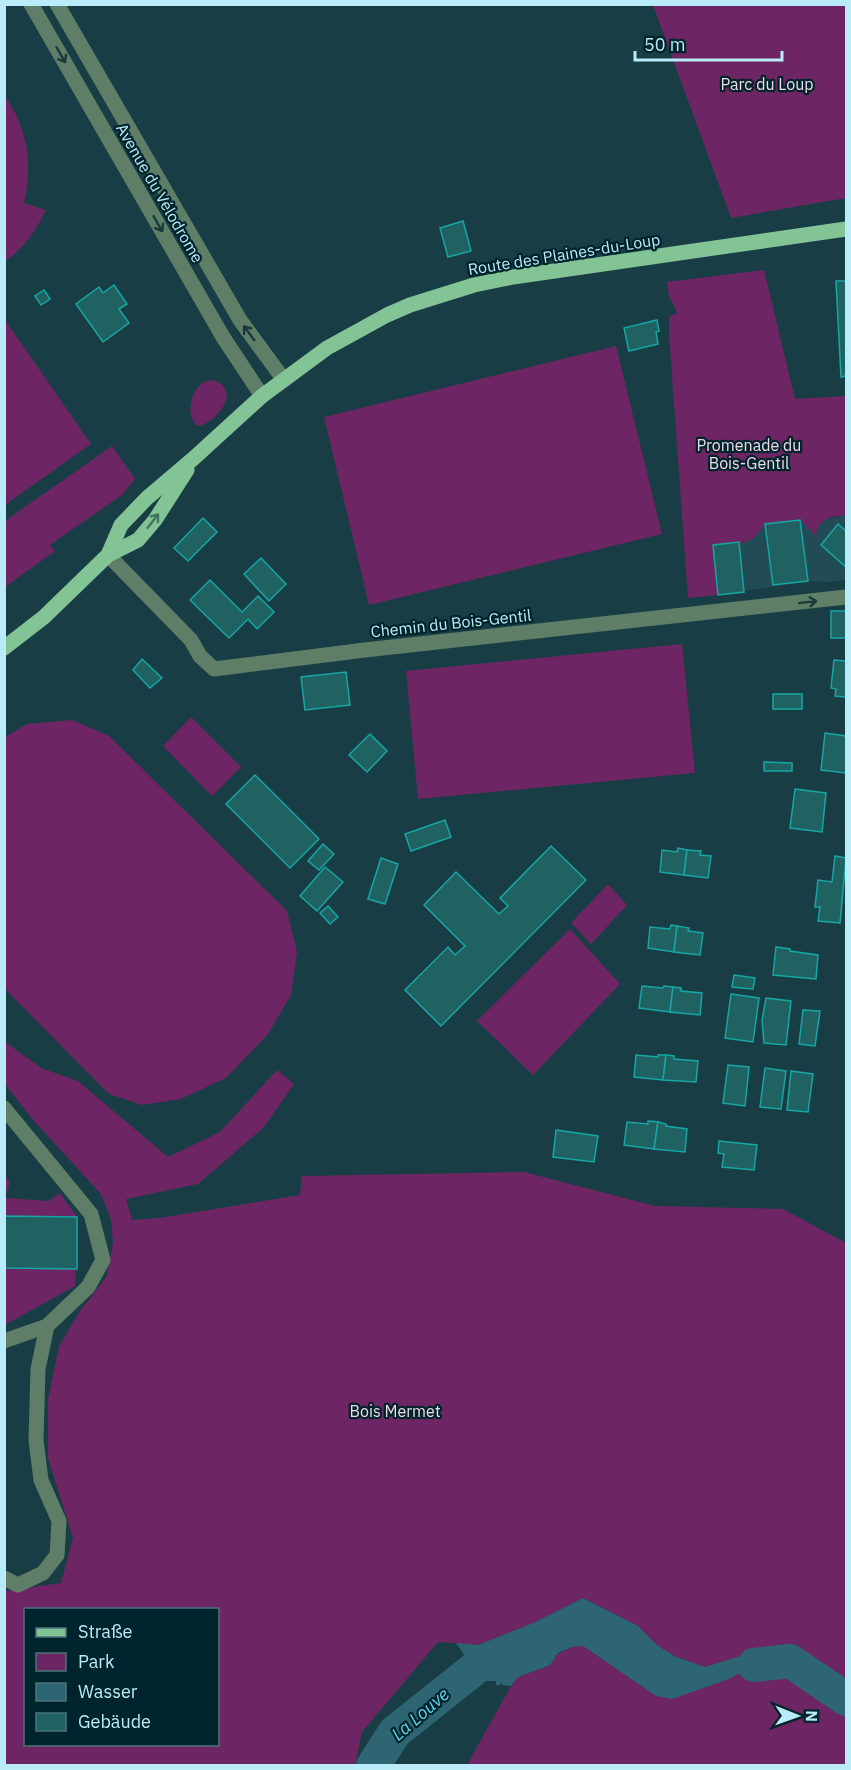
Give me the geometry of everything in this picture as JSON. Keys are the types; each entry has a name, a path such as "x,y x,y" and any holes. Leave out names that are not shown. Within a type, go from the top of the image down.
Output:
{"main road":[{"name":"Route des Plaines-du-Loup","path":"108,555 121,525 147,498 262,396 327,348 387,315 410,305 474,285 513,277 846,229"},
{"name":"Route des Plaines-du-Loup","path":"4,648 44,617 108,555 130,545 142,535 194,458"}],"street":[{"name":"Avenue du Vélodrome","path":"32,4 223,337 262,396"},
{"name":"Avenue du Vélodrome","path":"57,4 240,321 284,380"},
{"name":"Chemin du Bois-Gentil","path":"108,555 190,640 200,656 214,669 846,597"},
{"path":"4,1108 91,1214 103,1260 88,1287 47,1326 4,1341"},
{"path":"4,1578 18,1585 43,1574 57,1555 59,1521 41,1480 36,1440 38,1369 47,1326"}],"shaded area":[{"path":"846,515 846,580 808,581 718,595 713,545 739,542 765,524 800,520 816,535 818,527 825,520"}],"green space":[{"name":"Parc du Loup","path":"653,5 846,5 846,198 731,218"},
{"path":"4,95 19,120 26,147 28,174 24,203 46,210 29,238 5,261"},
{"name":"Promenade du Bois-Gentil","path":"764,270 795,399 846,396 846,515 823,522 816,536 800,520 765,524 753,539 739,544 739,542 713,545 718,595 688,598 669,335 669,317 677,313 669,296 667,282"},
{"path":"5,320 91,444 4,505"},
{"path":"616,346 662,534 369,605 324,417"},
{"path":"213,380 222,385 226,391 224,406 212,419 198,426 191,415 194,392 205,382"},
{"path":"112,446 135,479 122,495 50,545 55,551 5,587 5,521"},
{"path":"682,644 695,773 418,799 406,671"},
{"path":"191,717 241,767 212,796 163,746"},
{"path":"72,720 109,736 287,911 297,952 291,995 268,1034 226,1078 181,1099 142,1105 109,1094 5,989 5,737 27,724"},
{"path":"608,884 627,905 591,944 571,923"},
{"path":"570,929 620,984 533,1075 477,1021"},
{"name":"Bois Mermet","path":"4,1041 41,1068 78,1081 168,1157 220,1132 277,1070 294,1084 264,1127 198,1184 126,1199 132,1220 159,1218 300,1195 302,1176 524,1172 655,1206 783,1209 846,1243 846,1765 467,1765 518,1677 550,1665 558,1654 572,1647 583,1646 656,1696 760,1651 705,1667 674,1656 657,1645 638,1626 583,1598 533,1623 478,1645 438,1642 362,1732 355,1765 5,1765 5,1591 61,1583 73,1538 48,1458 48,1400 59,1346 80,1311 107,1276 113,1243 111,1219 101,1194 34,1121 5,1084"},
{"path":"4,1175 10,1182 5,1198 49,1201 60,1193 77,1217 75,1286 5,1325"}],"water":[{"path":"583,1598 638,1626 657,1645 674,1656 705,1667 760,1650 754,1665 729,1679 672,1699 656,1696 583,1646 572,1647 558,1653 550,1665 518,1677 511,1686 502,1685 501,1682 500,1685 496,1685 496,1681 485,1681 456,1643 478,1645 533,1623"}],"building":[{"path":"463,221 471,251 448,257 440,228"},
{"path":"836,281 846,281 846,376 841,377"},
{"path":"114,285 127,304 119,309 129,323 103,342 76,304 99,287 103,293"},
{"path":"44,290 50,299 41,305 35,296"},
{"path":"657,320 658,344 629,351 624,328"},
{"path":"203,518 217,532 188,561 174,548"},
{"path":"800,520 808,581 773,585 765,524"},
{"path":"838,524 846,531 846,567 821,545"},
{"path":"739,542 744,592 718,595 713,545"},
{"path":"261,558 286,584 269,601 244,574"},
{"path":"210,580 242,612 258,596 274,612 257,629 248,619 229,638 190,600"},
{"path":"831,611 846,611 846,638 831,638"},
{"path":"142,659 162,678 150,688 133,670"},
{"path":"834,660 846,661 846,697 835,696 836,689 831,688"},
{"path":"346,672 350,705 305,710 301,677"},
{"path":"773,694 802,694 802,709 773,709"},
{"path":"825,733 846,736 846,773 821,770"},
{"path":"370,734 387,751 367,772 349,755"},
{"path":"764,762 792,763 792,771 764,771"},
{"path":"255,775 319,839 290,868 226,804"},
{"path":"795,789 826,793 822,832 790,828"},
{"path":"445,820 451,837 411,851 405,834"},
{"path":"323,844 334,854 319,870 308,861"},
{"path":"551,846 586,880 441,1026 405,990 448,947 455,955 465,946 424,905 456,872 499,914 508,906 500,898"},
{"path":"678,848 687,850 684,875 660,872 662,850 677,852"},
{"path":"687,850 701,851 700,855 711,856 708,878 684,875"},
{"path":"835,856 846,858 840,923 818,921 820,907 815,907 818,880 832,882"},
{"path":"381,858 398,864 385,904 368,899"},
{"path":"325,867 343,882 317,911 300,896"},
{"path":"328,906 338,917 330,924 320,913"},
{"path":"671,925 677,926 674,952 648,948 650,927 670,929"},
{"path":"677,926 689,928 688,931 703,933 700,955 674,952"},
{"path":"776,947 818,955 816,979 773,975"},
{"path":"734,975 755,978 753,989 732,987"},
{"path":"642,986 673,987 670,1012 639,1008"},
{"path":"673,987 681,988 681,991 702,993 700,1015 670,1012"},
{"path":"731,994 759,998 753,1042 725,1038"},
{"path":"766,998 791,1001 786,1045 764,1043 762,1020"},
{"path":"803,1010 820,1011 815,1046 799,1044"},
{"path":"636,1055 658,1057 658,1055 666,1055 663,1080 634,1077"},
{"path":"666,1055 674,1056 674,1059 698,1061 696,1082 663,1080"},
{"path":"728,1065 749,1067 745,1106 723,1103"},
{"path":"765,1068 786,1071 781,1109 760,1107"},
{"path":"791,1071 813,1074 808,1112 787,1110"},
{"path":"648,1121 658,1122 654,1149 624,1145 627,1122 648,1124"},
{"path":"658,1122 666,1126 687,1129 685,1152 654,1149"},
{"path":"556,1130 598,1136 594,1162 553,1157"},
{"path":"719,1141 757,1145 754,1170 722,1167 724,1154 718,1153"},
{"path":"4,1216 77,1217 77,1269 4,1268"}],"waterway":[{"name":"La Louve","path":"754,1665 790,1661 846,1699"},
{"name":"La Louve","path":"373,1766 395,1732 474,1669"}]}
